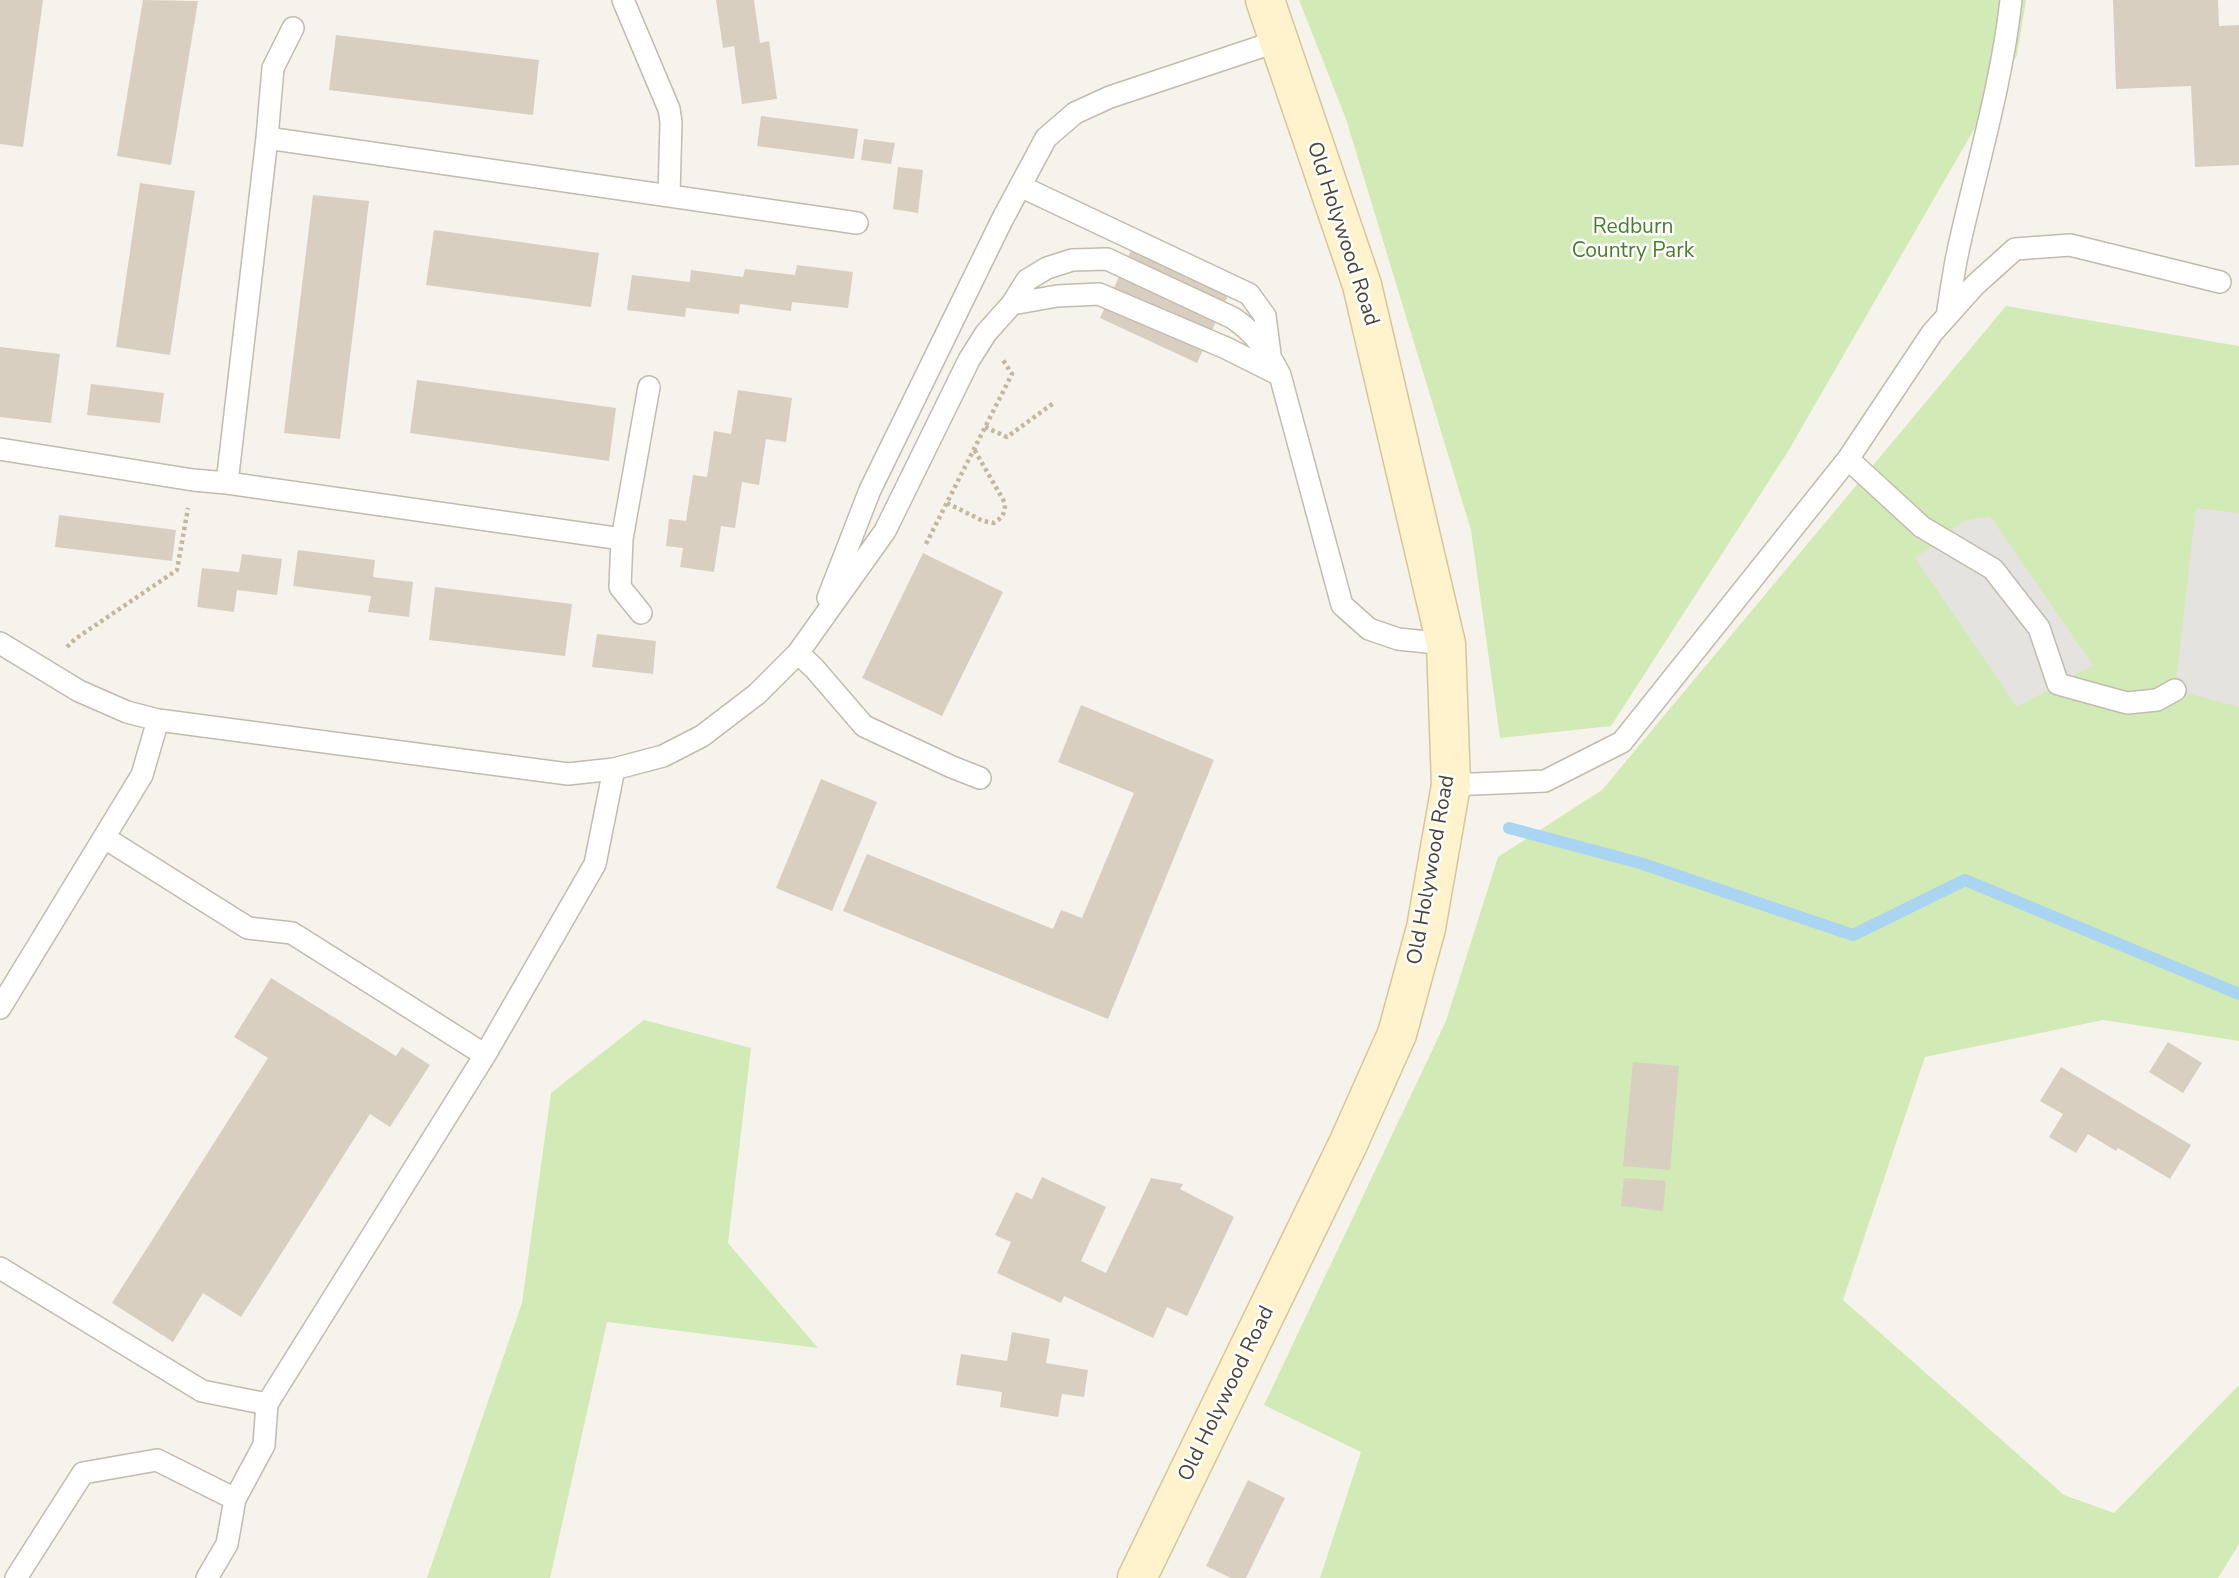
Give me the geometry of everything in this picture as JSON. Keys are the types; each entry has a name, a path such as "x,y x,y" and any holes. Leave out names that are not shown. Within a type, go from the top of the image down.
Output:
{"street":[{"name":"Old Holywood Road","path":"1137,1578 1348,1144 1397,1034 1426,928 1451,785 1446,644 1362,285 1265,0"}],"lane":[{"path":"623,0 669,109 669,195"},
{"path":"1947,316 1959,245 1987,132 2011,0"},
{"path":"227,483 273,68 293,28"},
{"path":"817,626 870,490 1046,138 1076,113 1110,97 1278,41"},
{"path":"267,138 857,223"},
{"path":"1020,186 1249,294 1265,316 1270,354"},
{"path":"1451,785 1545,781 1622,742 1848,459 1932,333 1975,285 2015,249 2070,244 2220,282"},
{"path":"0,643 79,691 127,712 158,720 568,774 614,769 663,755 702,736 757,695 798,653 885,531 969,360 1027,280 1047,268 1072,260 1107,260 1233,318 1251,330 1270,354 1280,375 1342,605 1369,629 1398,639 1446,644"},
{"path":"1012,304 1057,296 1100,294 1226,348 1280,375"},
{"path":"641,613 620,587 622,539 649,387"},
{"path":"0,449 193,480 622,539"},
{"path":"1848,459 1922,527 1993,569 2039,628 2058,684 2127,703 2157,700 2175,690"},
{"path":"798,653 864,726 980,778"},
{"path":"0,1008 142,775 158,720"},
{"path":"207,1578 227,1544 235,1499 264,1445 267,1404 485,1055 594,864 614,769"},
{"path":"105,838 248,928 292,933 485,1055"},
{"path":"0,1268 202,1391 267,1404"},
{"path":"16,1578 83,1473 157,1460 235,1499"}],"path":[{"path":"926,544 1012,374 986,333"},
{"path":"985,427 1007,437 1055,402"},
{"path":"947,503 994,523 1001,519 1005,511 1005,503 974,448"},
{"path":"44,669 75,639 177,570 193,480"}],"green space":[{"name":"Redburn Country Park","path":"1299,0 2026,0 2017,55 1787,453 1611,726 1500,738 1471,530 1346,119"},
{"path":"2006,306 2239,346 2239,1041 2103,1020 1925,1057 1843,1300 2064,1495 2114,1513 2239,1385 2239,1544 2218,1578 1320,1578 1361,1452 1264,1405 1446,1021 1498,857 1602,790"},
{"path":"644,1020 751,1048 728,1243 818,1348 607,1322 550,1578 427,1578 522,1303 551,1093"}],"shaded area":[{"path":"2196,508 2239,513 2239,707 2175,690"},
{"path":"1990,516 2093,665 2017,707 1915,558 1963,521"}],"building":[{"path":"0,0 43,0 23,147 0,144"},
{"path":"143,0 198,1 171,165 117,156"},
{"path":"716,0 754,0 760,43 769,41 777,99 742,104 734,46 723,48"},
{"path":"2113,0 2218,0 2219,26 2239,25 2239,165 2195,167 2191,86 2116,89"},
{"path":"336,35 539,60 533,115 329,90"},
{"path":"761,116 858,129 854,159 757,146"},
{"path":"864,139 895,143 891,164 861,160"},
{"path":"898,167 923,170 918,213 893,209"},
{"path":"140,183 195,191 170,355 116,347"},
{"path":"313,195 369,201 340,439 284,433"},
{"path":"434,230 599,253 591,307 426,285"},
{"path":"1135,242 1232,287 1197,363 1100,318"},
{"path":"797,265 853,272 848,308 792,302 791,311 740,304 739,314 686,308 685,317 627,310 632,275 690,282 691,270 743,277 745,269 795,275"},
{"path":"0,347 60,354 51,423 0,417"},
{"path":"417,380 616,408 609,461 410,433"},
{"path":"91,384 164,393 160,423 87,415"},
{"path":"738,390 792,398 786,442 766,439 759,485 742,482 735,528 721,526 714,572 680,567 683,548 666,546 669,519 686,521 693,475 707,477 714,431 731,434"},
{"path":"59,515 176,530 172,561 55,547"},
{"path":"298,550 375,560 373,577 413,582 409,617 368,612 371,596 293,586"},
{"path":"923,553 1003,592 942,716 862,678"},
{"path":"242,554 282,559 277,595 237,590 234,612 197,607 202,568 239,572"},
{"path":"435,587 572,604 565,656 429,640"},
{"path":"597,634 656,641 653,674 592,667"},
{"path":"1081,705 1214,760 1108,1019 843,911 867,854 1053,929 1061,910 1082,918 1134,793 1058,762"},
{"path":"821,779 877,802 832,911 776,888"},
{"path":"271,978 396,1056 402,1047 430,1065 390,1127 370,1114 241,1317 203,1293 173,1342 112,1303 268,1058 234,1037"},
{"path":"2168,1042 2202,1063 2183,1093 2149,1072"},
{"path":"1633,1062 1679,1066 1670,1170 1623,1166"},
{"path":"2061,1067 2191,1145 2170,1179 2118,1148 2116,1151 2088,1134 2076,1153 2049,1137 2063,1114 2040,1101"},
{"path":"1042,1177 1106,1207 1081,1261 1106,1273 1151,1178 1183,1184 1180,1189 1234,1217 1187,1316 1167,1307 1153,1338 1064,1296 1061,1303 997,1273 1011,1242 995,1235 1016,1192 1032,1199"},
{"path":"1624,1178 1666,1181 1663,1211 1621,1206"},
{"path":"1012,1332 1050,1339 1046,1363 1088,1370 1084,1397 1062,1394 1058,1417 1000,1407 1002,1392 956,1385 961,1354 1007,1361"},
{"path":"1248,1480 1285,1498 1246,1578 1231,1578 1206,1566"}],"waterway":[{"path":"1509,828 1640,863 1853,935 1965,880 2239,994"}]}
